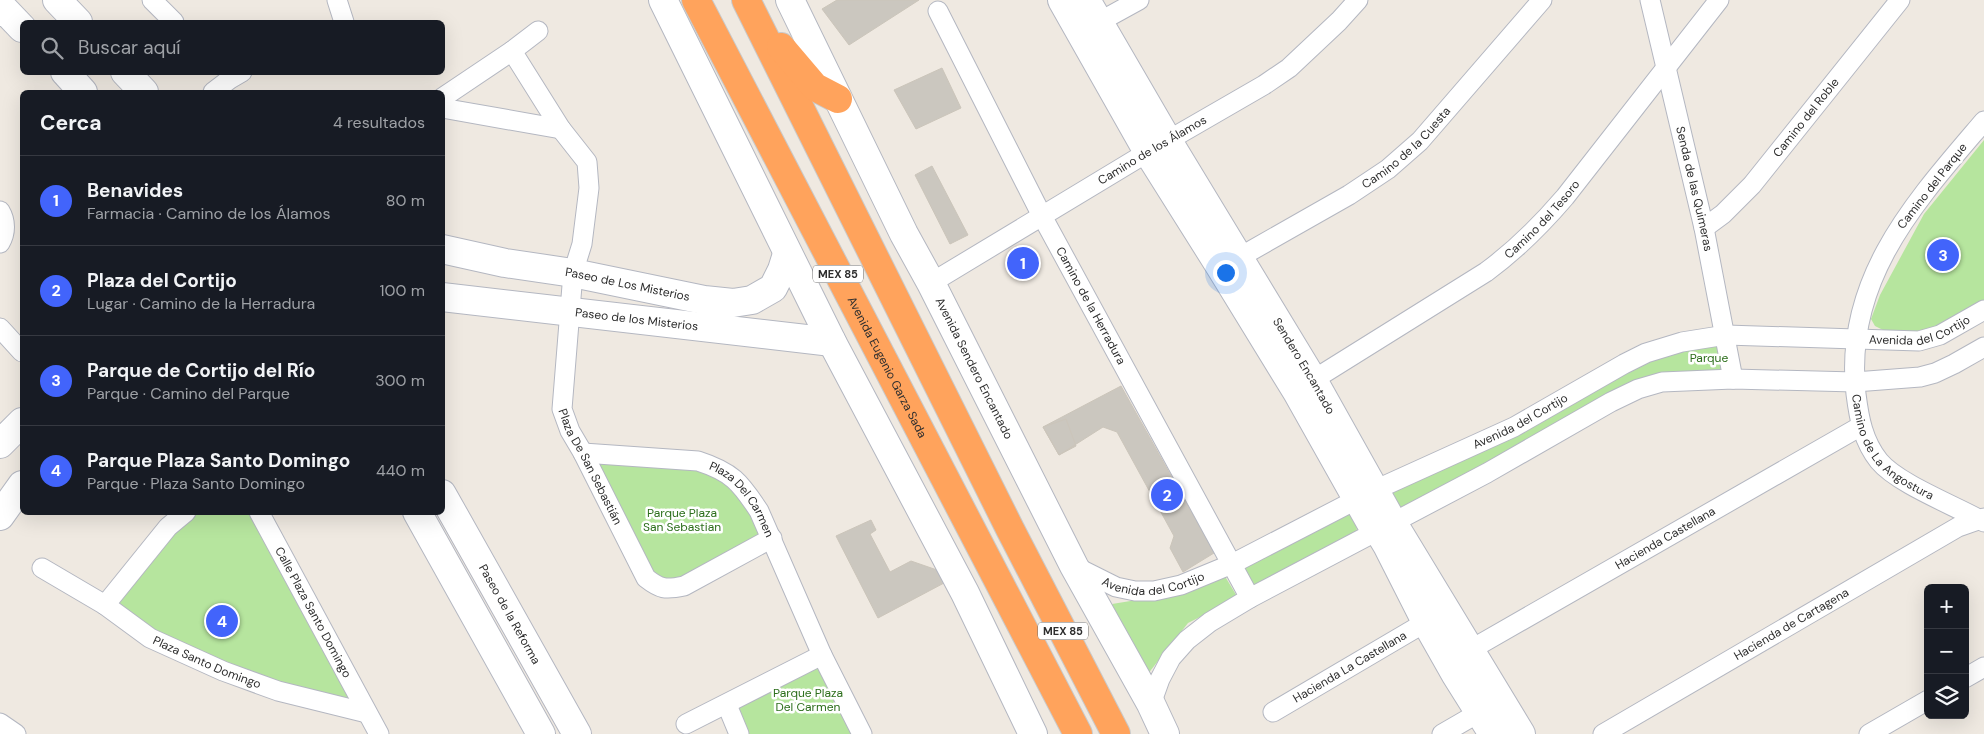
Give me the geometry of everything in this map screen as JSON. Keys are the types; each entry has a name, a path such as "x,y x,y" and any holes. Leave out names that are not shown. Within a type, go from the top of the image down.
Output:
{"highway":[{"name":"Avenida Eugenio Garza Sada","path":"696,0 1078,734"},
{"path":"746,0 772,37 815,87 838,99"},
{"name":"MEX 85","path":"746,0 1010,529 1116,734"}],"street":[{"path":"57,0 76,20"},
{"path":"152,0 172,20"},
{"path":"337,0 343,20"},
{"path":"663,0 787,254 964,593 1033,734"},
{"name":"Avenida Sendero Encantado","path":"790,0 904,234 931,283 1074,566 1152,704 1165,734"},
{"name":"Sendero Encantado","path":"1062,0 1158,147 1240,257 1313,380 1366,494 1373,528 1385,527"},
{"path":"1092,11 1139,0"},
{"name":"Camino de los Álamos","path":"931,283 1264,85 1288,68 1339,21 1358,0"},
{"name":"Camino de la Cuesta","path":"1240,257 1349,195 1388,168 1420,141 1542,0"},
{"name":"Senda de las Quimeras","path":"1650,0 1704,228 1733,379"},
{"name":"Camino del Tesoro","path":"1313,380 1486,272 1512,253 1539,227 1565,197 1720,0"},
{"name":"Camino del Roble","path":"1704,228 1724,214 1747,190 1900,0"},
{"path":"0,4 20,26"},
{"name":"Camino de la Herradura","path":"938,11 1042,216 1250,598"},
{"name":"Sendero Encantado","path":"1092,11 1158,147 1222,268 1292,384 1366,494"},
{"path":"0,28 20,28"},
{"path":"445,96 512,51 538,31"},
{"name":"Plaza De San Sebastián","path":"512,51 561,129 588,162 589,188 582,244 573,274 562,409 570,431 646,578 658,588 670,589 684,586 772,538"},
{"path":"68,75 81,90"},
{"path":"128,75 142,90"},
{"path":"215,90 232,75"},
{"path":"445,109 561,129"},
{"name":"Camino del Parque","path":"1855,338 1873,276 1887,248 1902,223 1931,183 1984,121"},
{"path":"0,211 5,223 0,243"},
{"name":"Paseo de Los Misterios","path":"445,250 505,263 573,274 704,300 733,303 752,300 773,288 787,254"},
{"name":"Paseo de los Misterios","path":"445,297 832,342"},
{"name":"Avenida del Cortijo","path":"1074,566 1116,587 1135,591 1154,591 1181,585 1232,564 1366,494 1514,427 1601,376 1646,353 1682,342 1726,336 1919,340 1940,335 1984,310"},
{"path":"0,328 20,350"},
{"name":"Camino de La Angostura","path":"1855,338 1855,382 1861,426 1870,449 1880,462 1894,474 1983,520"},
{"name":"Avenida del Cortijo","path":"1152,704 1160,679 1171,658 1187,640 1210,622 1250,598 1385,527 1594,411 1638,389 1662,382 1733,379 1855,382 1920,377 1935,373 1984,347"},
{"path":"0,444 20,424"},
{"name":"Hacienda Castellana","path":"1470,650 1861,426"},
{"name":"Plaza Del Carmen","path":"583,453 698,461 716,467 732,476 746,491 759,512 822,655 862,734"},
{"path":"0,516 20,488"},
{"name":"Paseo de la Reforma","path":"445,499 577,734"},
{"path":"105,605 168,527 182,515"},
{"name":"Calle Plaza Santo Domingo","path":"262,515 367,712"},
{"path":"418,515 541,734"},
{"name":"Hacienda de Cartagena","path":"1603,734 1958,528 1983,520"},
{"name":"Sendero Encantado","path":"1385,527 1426,622 1456,675 1487,723"},
{"name":"Sendero Encantado","path":"1385,527 1470,650 1521,734"},
{"path":"1074,566 1139,718 1143,734"},
{"name":"Plaza Santo Domingo","path":"42,568 105,605 150,638 223,671 278,691 367,712"},
{"path":"964,593 992,622 1002,637 1051,734"},
{"name":"Hacienda La Castellana","path":"1273,712 1426,622"},
{"path":"686,724 822,655"},
{"path":"1969,676 1984,667"},
{"path":"1869,734 1924,702"},
{"path":"727,704 739,734"},
{"path":"367,712 379,734"},
{"path":"0,722 16,734"},
{"path":"1442,734 1487,723"}],"green space":[{"path":"1984,140 1984,304 1930,330 1889,333 1875,326 1871,319 1880,295 1924,214"},
{"name":"Parque","path":"1719,342 1726,370 1680,375 1400,512 1384,491 1646,359"},
{"name":"Parque Plaza San Sebastian","path":"583,453 716,467 772,538 658,588"},
{"path":"1356,506 1357,536 1254,588 1240,565"},
{"path":"184,515 260,515 367,713 223,671 105,605"},
{"path":"1223,573 1238,598 1188,623 1147,675 1112,604 1155,597"},
{"name":"Parque Plaza Del Carmen","path":"822,655 862,734 739,734 727,705"}],"building":[{"path":"837,0 919,0 849,45 822,9"},
{"path":"942,68 961,108 916,129 894,90"},
{"path":"932,166 968,235 950,244 915,175"},
{"path":"1121,386 1214,553 1183,572 1170,548 1174,536 1117,432 1103,427 1059,455 1043,427"},
{"path":"1066,419 1076,446 1059,455 1043,427"},
{"path":"871,520 876,530 870,534 890,572 911,561 937,570 944,583 878,618 836,536"}],"place":[{"name":"Parque de Cortijo del Río","path":"1943,255"},
{"name":"Benavides","path":"1023,263"},
{"name":"Plaza del Cortijo","path":"1167,495"},
{"name":"Parque Plaza Santo Domingo","path":"222,621"}]}
